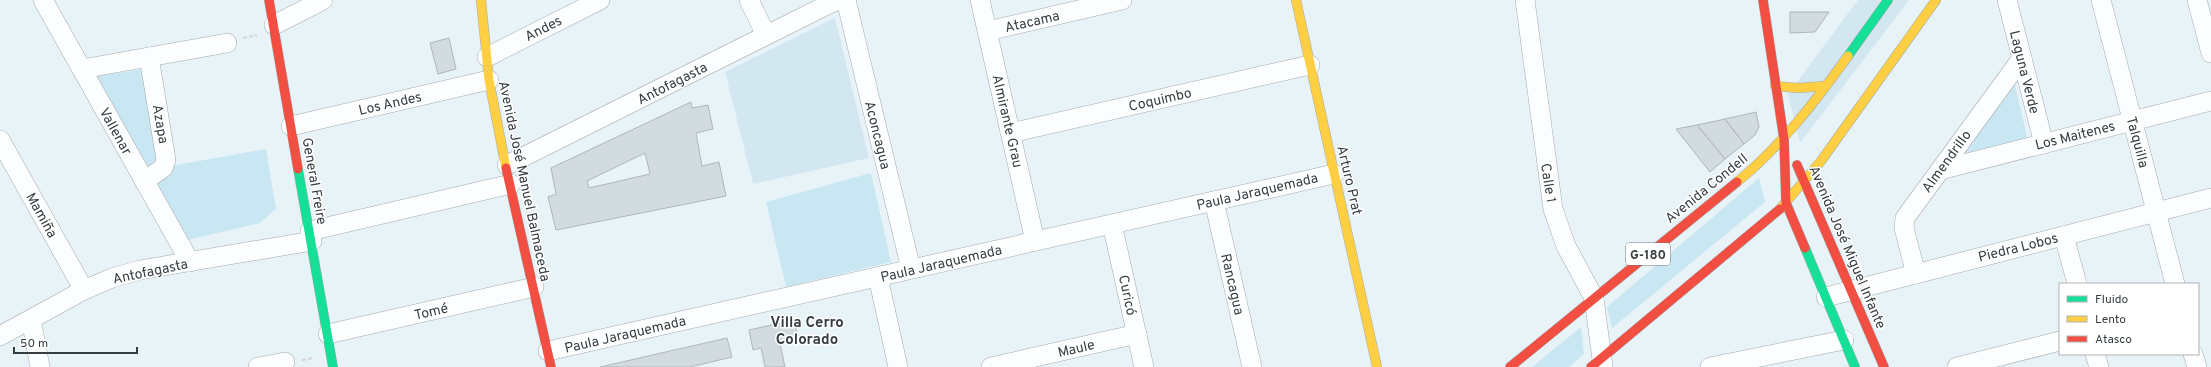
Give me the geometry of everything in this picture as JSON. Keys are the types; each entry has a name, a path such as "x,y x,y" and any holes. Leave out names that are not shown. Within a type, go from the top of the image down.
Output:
{"main road":[{"name":"General Freire","path":"269,0 333,367"},
{"name":"Avenida José Manuel Balmaceda","path":"481,0 489,80 550,359"},
{"name":"Arturo Prat","path":"1296,0 1377,367"},
{"name":"Avenida José Miguel Infante","path":"1763,0 1784,139 1786,203 1855,367"},
{"name":"Avenida Condell","path":"1510,367 1754,168 1784,139 1826,86 1888,0"},
{"path":"1599,364 1766,222 1786,203 1805,180 1936,0"},
{"path":"1775,86 1798,88 1826,86"},
{"name":"Avenida José Miguel Infante","path":"1784,139 1805,180 1884,367"}],"street":[{"name":"Vallenar","path":"43,0 190,262"},
{"path":"274,28 323,0"},
{"name":"Andes","path":"487,57 600,0"},
{"path":"749,0 766,35"},
{"name":"Antofagasta","path":"0,336 84,290 112,278 140,270 190,262 311,236 509,175 766,35 837,0"},
{"name":"Aconcagua","path":"846,0 911,269"},
{"name":"Almirante Grau","path":"980,0 1035,241"},
{"name":"Atacama","path":"988,31 1122,0"},
{"name":"Calle 1","path":"1525,0 1553,209 1566,246 1594,298 1599,364"},
{"name":"Laguna Verde","path":"2006,0 2044,144"},
{"name":"Talquilla","path":"2101,0 2175,283"},
{"path":"2197,0 2211,53"},
{"path":"82,69 227,43"},
{"name":"Azapa","path":"144,181 163,168 166,160 149,57"},
{"name":"Almendrillo","path":"1916,274 1904,223 1908,213 2022,58"},
{"name":"Coquimbo","path":"1010,133 1310,65"},
{"name":"Los Andes","path":"291,126 489,80"},
{"name":"Los Maitenes","path":"1940,170 2211,101"},
{"name":"Mamiña","path":"0,140 84,290"},
{"name":"Paula Jaraquemada","path":"550,359 911,269 1334,174"},
{"name":"Piedra Lobos","path":"1826,297 2211,198"},
{"name":"Rancagua","path":"1214,201 1252,367"},
{"name":"Curicó","path":"1112,224 1144,367"},
{"path":"2064,236 2077,283"},
{"path":"878,277 898,367"},
{"name":"Tomé","path":"328,334 534,287"},
{"path":"31,319 40,367"},
{"name":"Maule","path":"992,367 1136,334"},
{"path":"1710,367 1844,340"},
{"path":"1957,367 2059,341"},
{"path":"2095,355 2099,367"},
{"path":"2193,355 2197,367"},
{"path":"258,367 285,362"}],"path":[{"path":"227,43 235,39 274,28"},
{"path":"285,362 331,355"}],"shaded area":[{"path":"1858,0 1909,0 1800,143 1788,94"},
{"path":"835,18 869,158 753,184 725,72"},
{"path":"156,67 171,166 266,149 276,209 260,223 187,240 93,77"},
{"path":"2014,81 2028,141 1962,158"},
{"path":"871,173 891,262 786,287 766,202"},
{"path":"1759,178 1765,202 1612,328 1607,307"},
{"path":"1581,327 1584,354 1569,367 1532,367"}],"building":[{"path":"1790,12 1829,12 1815,32 1790,33"},
{"path":"449,38 456,69 438,74 430,43"},
{"path":"691,102 692,108 708,105 713,129 696,133 702,166 719,162 726,196 556,230 548,197 556,194 551,168","holes":["645,153 650,174 589,188 587,181"]},
{"path":"1756,112 1759,127 1755,135 1744,144 1725,119"},
{"path":"1725,119 1744,144 1725,159 1697,125"},
{"path":"1697,125 1725,159 1710,172 1676,129"},
{"path":"794,320 799,339 780,344 785,367 765,367 761,348 753,350 749,330"},
{"path":"727,338 732,357 690,367 600,367"}],"traffic: fast":[{"path":"1848,56 1888,0"},
{"path":"298,169 333,367"},
{"path":"1805,248 1855,367"}],"traffic: slow":[{"path":"481,0 489,80 506,168"},
{"path":"1296,0 1377,367"},
{"path":"1780,209 1821,161 1936,0"},
{"path":"1737,182 1768,154 1797,123 1848,56"},
{"path":"1775,86 1798,88 1826,86"}],"traffic: jam":[{"path":"269,0 298,169"},
{"path":"1763,0 1784,139 1786,203 1805,248"},
{"path":"1797,165 1884,367"},
{"path":"506,168 551,367"},
{"path":"1510,367 1737,182"},
{"path":"1591,367 1780,209"}],"district":[{"name":"Villa Cerro Colorado","path":"807,330"}]}
